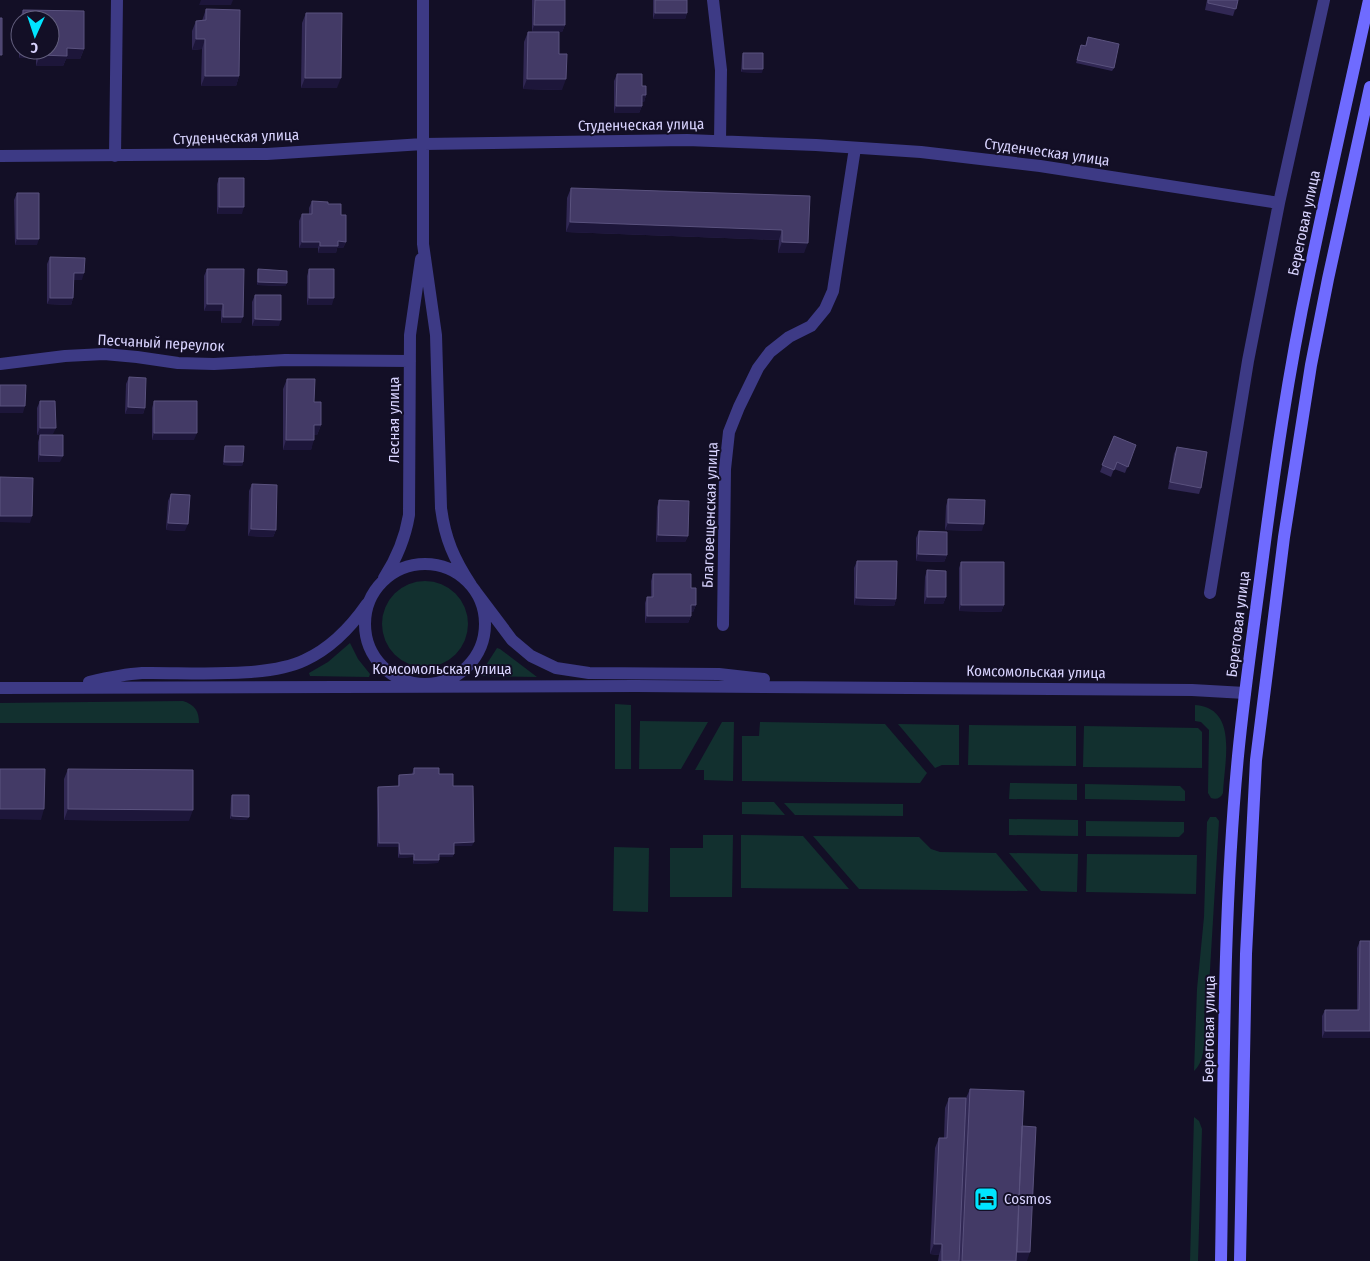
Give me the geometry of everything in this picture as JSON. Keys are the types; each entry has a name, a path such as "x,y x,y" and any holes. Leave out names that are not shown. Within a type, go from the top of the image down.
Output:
{"main road":[{"name":"Береговая улица","path":"1221,1261 1230,876 1238,758 1245,693 1266,535 1293,359 1308,276 1369,0"},
{"path":"1240,1261 1248,886 1255,769 1263,695 1284,537 1310,374 1330,270 1370,87"},
{"path":"1245,693 1263,695"}],"street":[{"path":"115,156 117,0"},
{"name":"Лесная улица","path":"376,591 398,554 407,526 409,502 410,335 423,244 423,0"},
{"path":"714,0 721,70 720,141"},
{"path":"1210,593 1248,361 1279,203 1324,0"},
{"name":"Студенческая улица","path":"0,156 267,154 424,144 720,141 921,152 1040,166 1279,203"},
{"name":"Благовещенская улица","path":"723,624 725,469 729,432 758,368 770,352 789,337 811,326 825,309 833,291 855,148"},
{"name":"Лесная улица","path":"423,244 436,335 439,477 442,521 456,562 473,588"},
{"name":"Песчаный переулок","path":"0,364 65,356 104,354 196,364 284,360 410,361"},
{"path":"403,686 427,684 445,681 460,674 469,666 478,653 484,638 485,622 482,606 473,588 462,577 448,569 421,565 398,571 388,578 376,591 368,607 365,627 368,643 380,664 395,676 410,682 427,684 450,686"},
{"name":"Комсомольская улица","path":"473,588 512,640 531,656 556,668 589,672 719,674 826,686"},
{"name":"Комсомольская улица","path":"57,688 140,673 244,672 292,665 318,653 342,635 376,591"},
{"name":"Комсомольская улица","path":"0,688 826,686 1192,690 1245,693"}],"green space":[{"path":"425,581 442,584 456,593 465,607 468,624 465,641 456,655 442,664 425,667 408,664 394,655 385,641 382,624 385,607 394,593 408,584"},
{"path":"350,643 358,659 370,674 369,677 310,676 309,673 328,662"},
{"path":"497,648 500,649 537,677 481,676"},
{"path":"183,701 191,704 196,709 199,723 0,723 0,703"},
{"path":"615,704 631,705 631,769 615,769"},
{"path":"1195,705 1209,708 1218,716 1226,739 1223,793 1216,799 1211,798 1208,793 1209,730 1201,722 1195,721"},
{"path":"640,721 708,722 681,769 639,769"},
{"path":"722,722 734,722 733,781 704,780 704,770 695,770"},
{"path":"760,722 885,724 927,773 920,783 742,781 742,736 759,736"},
{"path":"898,724 959,725 959,765 942,765 935,768"},
{"path":"969,725 1076,726 1076,766 968,765"},
{"path":"1084,726 1198,728 1202,732 1202,768 1083,767"},
{"path":"1010,783 1077,784 1077,800 1009,799"},
{"path":"1085,784 1180,786 1185,791 1185,801 1085,799"},
{"path":"742,802 774,802 785,815 742,814"},
{"path":"784,803 903,804 903,816 795,815"},
{"path":"1210,817 1216,817 1219,821 1209,986 1205,1003 1204,1049 1199,1065 1194,1071 1197,989 1204,917 1207,822"},
{"path":"1009,819 1078,820 1078,836 1009,835"},
{"path":"1086,821 1184,822 1184,832 1179,837 1086,836"},
{"path":"703,835 733,835 732,897 670,897 670,848 703,848"},
{"path":"741,835 803,836 849,889 741,888"},
{"path":"813,836 919,837 931,849 940,852 996,853 1028,891 859,889"},
{"path":"614,847 649,848 648,912 613,911"},
{"path":"1009,853 1078,854 1077,892 1041,891"},
{"path":"1087,854 1197,855 1196,894 1086,892"},
{"path":"1194,1117 1199,1121 1202,1129 1198,1261 1190,1261"}],"building":[{"path":"535,0 565,0 565,25 534,25"},
{"path":"655,0 687,0 687,13 655,13"},
{"path":"1208,0 1238,0 1236,9 1208,3"},
{"path":"206,9 240,10 239,76 205,76 205,39 196,39 196,21 206,20"},
{"path":"60,11 84,11 84,49 67,48 67,56 60,56"},
{"path":"306,13 342,13 341,78 305,78"},
{"path":"0,18 2,18 2,55 0,55"},
{"path":"528,32 559,32 559,54 567,54 566,79 527,79"},
{"path":"1088,37 1119,44 1114,68 1077,60 1081,45 1086,46"},
{"path":"743,53 763,53 763,69 743,69"},
{"path":"617,74 642,74 642,86 646,86 646,95 642,95 642,106 616,106"},
{"path":"219,178 244,178 244,207 219,207"},
{"path":"571,188 810,196 808,243 782,242 782,230 570,222"},
{"path":"17,193 39,193 39,239 17,239"},
{"path":"312,201 341,204 341,215 346,215 346,242 338,241 338,246 320,246 320,242 302,242 302,214 312,214"},
{"path":"50,257 85,258 84,273 74,273 73,298 50,298"},
{"path":"207,269 244,269 243,317 223,317 223,304 207,304"},
{"path":"258,269 287,271 287,283 258,282"},
{"path":"309,269 334,269 334,298 309,298"},
{"path":"255,295 281,295 281,320 255,319"},
{"path":"129,377 146,378 145,408 128,407"},
{"path":"287,379 315,379 314,402 321,402 321,425 314,425 314,440 286,440"},
{"path":"0,385 26,385 25,406 0,406"},
{"path":"40,401 55,401 56,428 40,428"},
{"path":"154,401 197,401 197,433 154,433"},
{"path":"40,435 63,435 63,456 40,455"},
{"path":"1114,436 1136,445 1128,467 1117,462 1114,470 1102,465"},
{"path":"225,446 244,446 243,462 224,462"},
{"path":"1177,447 1207,452 1201,488 1170,482"},
{"path":"0,477 33,478 32,516 0,516"},
{"path":"252,484 277,485 276,530 251,529"},
{"path":"171,494 190,495 188,524 168,523"},
{"path":"948,499 985,500 984,524 948,523"},
{"path":"659,500 689,501 688,536 658,535"},
{"path":"919,531 947,532 947,555 918,554"},
{"path":"857,561 897,561 896,599 856,598"},
{"path":"961,562 1004,562 1004,605 961,605"},
{"path":"927,570 946,571 946,597 927,597"},
{"path":"653,574 691,574 691,588 696,588 696,605 691,605 691,616 647,616 647,597 653,597"},
{"path":"414,768 439,768 439,774 453,774 453,786 473,786 474,842 454,843 454,854 439,854 439,860 414,860 414,854 400,854 399,843 379,843 378,787 399,786 399,775 414,774"},
{"path":"0,769 45,769 44,809 0,809"},
{"path":"68,769 193,770 193,810 68,809"},
{"path":"232,795 249,795 249,817 232,816"},
{"path":"1360,941 1370,941 1370,1031 1325,1031 1325,1010 1359,1010"},
{"name":"Cosmos","path":"970,1089 1024,1091 1016,1261 962,1261"},
{"path":"949,1098 966,1098 959,1261 942,1261 942,1244 934,1244 939,1138 947,1138"},
{"path":"1022,1126 1036,1127 1030,1252 1017,1252"}],"place":[{"name":"Cosmos","path":"986,1199"}]}
